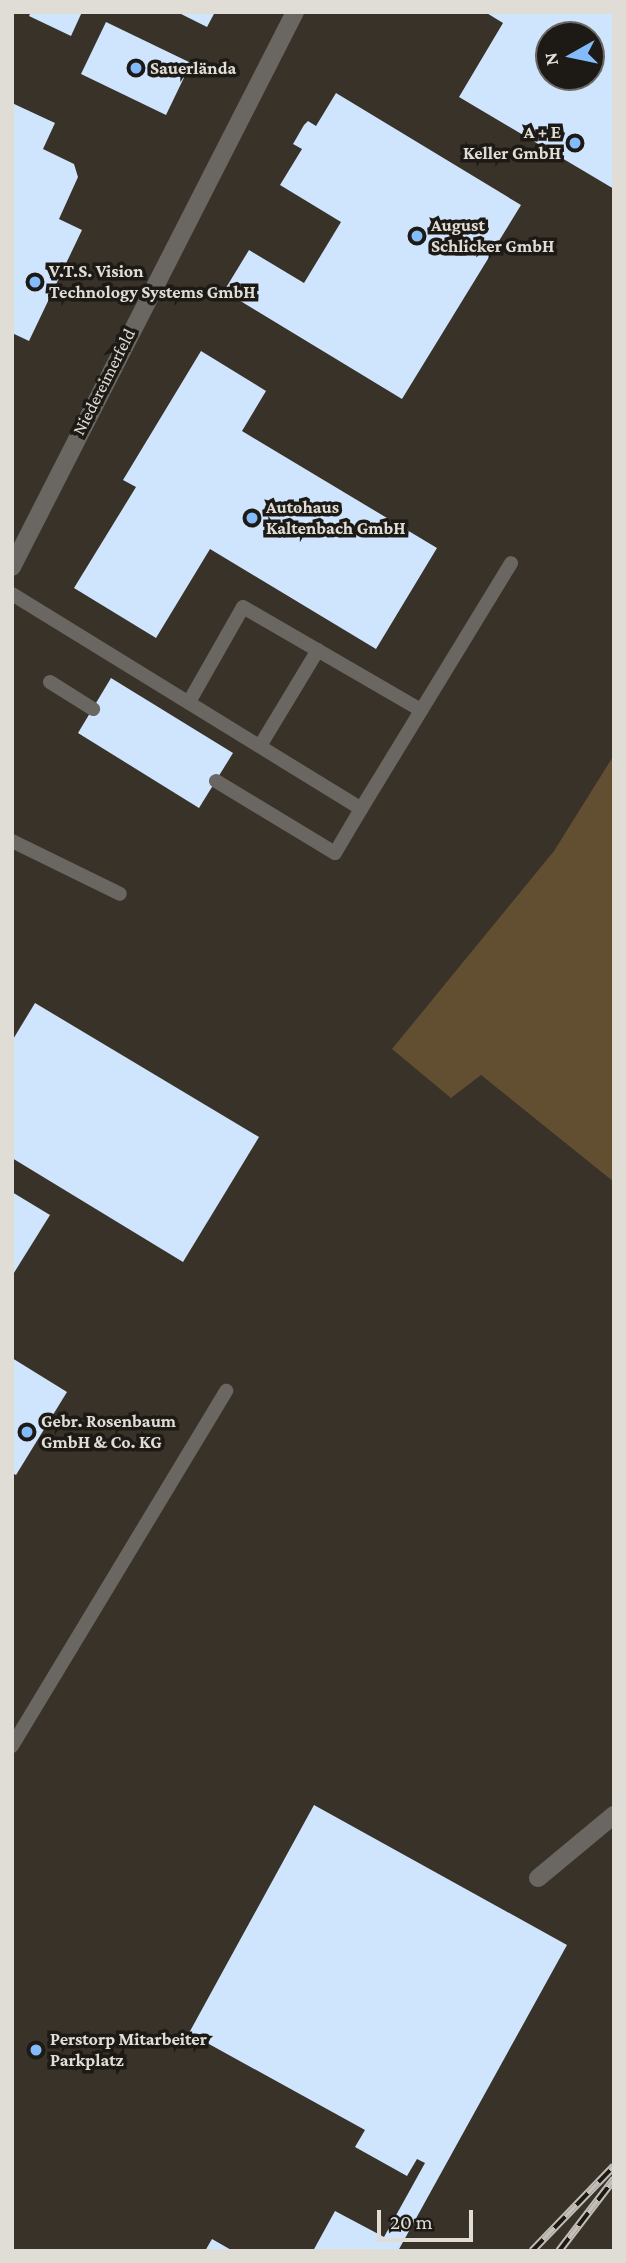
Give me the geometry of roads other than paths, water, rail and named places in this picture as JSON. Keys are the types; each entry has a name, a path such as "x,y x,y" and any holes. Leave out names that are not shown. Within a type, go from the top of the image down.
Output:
{"street":[{"name":"Niedereimerfeld","path":"12,567 295,12"},
{"path":"538,1878 614,1815"}],"lane":[{"path":"216,781 335,853 511,563"},
{"path":"12,594 361,808"},
{"path":"189,702 243,607 421,710"},
{"path":"260,746 318,650"},
{"path":"50,682 93,709"},
{"path":"12,841 120,894"},
{"path":"12,1746 226,1391"}],"railway":[{"path":"532,2251 614,2166"},
{"path":"559,2251 614,2179"}],"place":[{"name":"Sauerlända","path":"136,68"},
{"name":"A + E Keller GmbH","path":"575,143"},
{"name":"August Schlicker GmbH","path":"417,236"},
{"name":"V.T.S. Vision Technology Systems GmbH","path":"35,282"},
{"name":"Autohaus Kaltenbach GmbH","path":"252,518"},
{"name":"Gebr. Rosenbaum GmbH & Co. KG","path":"27,1432"},
{"name":"Perstorp Mitarbeiter Parkplatz","path":"36,2050"}]}
